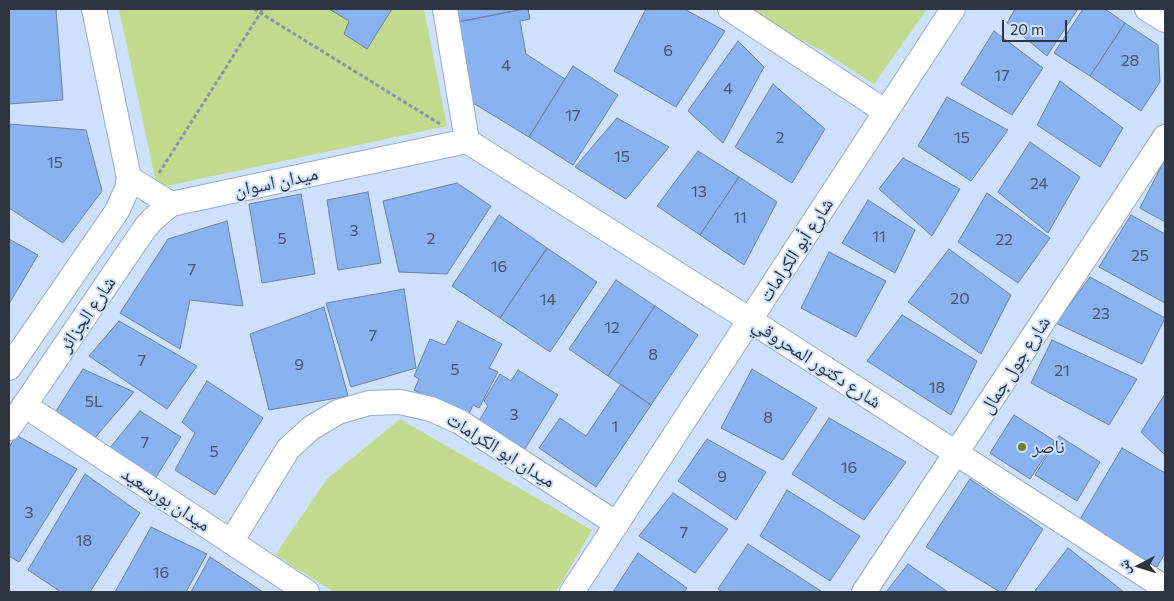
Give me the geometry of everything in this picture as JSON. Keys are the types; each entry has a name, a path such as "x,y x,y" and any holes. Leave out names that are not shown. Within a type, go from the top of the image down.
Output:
{"street":[{"path":"94,9 139,184 171,204"},
{"path":"445,9 467,141"},
{"path":"730,9 886,112"},
{"name":"شارع أبو الكرامات","path":"572,592 954,9"},
{"path":"1147,9 1165,20"},
{"name":"شارع جول جمال","path":"864,592 1165,137"},
{"name":"ميدان اسوان","path":"171,204 467,141"},
{"name":"شارع دكتور المحروقي","path":"467,141 750,320 1165,588"},
{"name":"شارع الجزائر","path":"9,368 117,211 127,190 139,184"},
{"name":"شارع الجزائر","path":"9,428 145,228 171,204"},
{"name":"ميدان ابو الكرامات","path":"231,542 288,450 311,428 338,412 369,403 400,402 431,408 460,422 617,524"},
{"name":"ميدان بورسعيد","path":"24,405 307,592"}],"path":[{"path":"254,9 467,141"},
{"path":"139,184 263,9"}],"green space":[{"path":"119,9 424,9 447,126 157,188"},
{"path":"751,9 927,9 874,84 821,50 757,17"},
{"path":"400,419 592,530 556,592 334,592 275,555 327,479"}],"building":[{"path":"9,9 56,9 63,100 9,104"},
{"path":"329,9 392,9 367,49 344,34 349,21"},
{"path":"455,9 524,9 458,22"},
{"path":"528,9 530,19 520,21 526,54 565,79 529,137 473,103 458,22"},
{"path":"646,9 684,9 725,31 676,107 614,71"},
{"path":"1015,9 1078,9 1047,56 1007,23"},
{"path":"1083,9 1105,9 1125,23 1090,76 1054,53"},
{"path":"1125,23 1158,45 1160,82 1141,111 1090,76"},
{"path":"994,31 1043,68 1012,115 961,84"},
{"path":"738,41 764,67 723,143 688,111"},
{"path":"573,66 618,95 573,165 529,137"},
{"path":"1060,81 1123,128 1100,167 1037,125"},
{"path":"773,84 825,129 792,183 735,147"},
{"path":"947,97 1008,130 971,181 918,146"},
{"path":"617,118 669,147 626,199 575,167"},
{"path":"9,124 86,130 102,191 63,243 9,208"},
{"path":"1030,142 1080,177 1048,233 998,192"},
{"path":"698,151 739,177 700,235 657,206"},
{"path":"903,158 960,189 932,236 879,189"},
{"path":"1165,159 1165,222 1140,208"},
{"path":"739,177 777,202 744,265 700,235"},
{"path":"457,183 491,206 447,274 399,272 383,201"},
{"path":"368,192 381,263 338,270 327,200"},
{"path":"987,193 1050,238 1018,283 958,242"},
{"path":"301,194 315,274 262,283 249,204"},
{"path":"868,200 915,230 895,273 842,243"},
{"path":"499,215 547,248 500,318 452,286"},
{"path":"1131,215 1165,234 1165,303 1099,267"},
{"path":"227,221 243,306 190,300 180,349 120,313 168,239"},
{"path":"9,239 38,255 9,304"},
{"path":"547,248 597,282 550,352 500,318"},
{"path":"949,249 1011,295 981,354 908,302"},
{"path":"829,252 886,281 856,337 801,308"},
{"path":"1090,277 1165,318 1142,364 1056,323"},
{"path":"616,280 655,306 608,376 569,349"},
{"path":"404,289 416,368 351,387 326,303"},
{"path":"655,306 698,335 651,405 608,376"},
{"path":"324,307 348,396 269,410 250,334"},
{"path":"902,315 977,361 951,415 867,361"},
{"path":"119,321 197,366 167,409 89,356"},
{"path":"458,321 502,344 489,368 498,372 479,408 473,405 467,418 414,390 419,379 414,376 430,339 445,345"},
{"path":"1052,340 1137,379 1109,425 1031,383"},
{"path":"83,369 134,392 93,440 56,411"},
{"path":"752,369 817,408 783,460 721,428"},
{"path":"518,370 558,395 523,452 477,424 488,406 484,401 500,374 511,381"},
{"path":"207,381 263,418 215,495 175,470 195,433 182,422"},
{"path":"621,384 651,405 596,487 539,448 560,418 586,436"},
{"path":"1165,394 1165,455 1141,432"},
{"path":"140,411 181,437 153,482 109,449"},
{"name":"ناصر","path":"1014,415 1055,441 1030,479 990,453"},
{"path":"829,418 906,462 864,520 792,474"},
{"path":"16,435 77,469 19,562 9,556 9,448"},
{"path":"1059,436 1100,462 1077,501 1035,475"},
{"path":"707,439 766,472 736,520 678,481"},
{"path":"1122,448 1165,473 1165,553 1157,567 1079,521"},
{"path":"85,474 140,513 90,592 61,592 28,570"},
{"path":"970,479 1043,529 1004,592 1000,592 926,547"},
{"path":"787,490 860,536 830,581 760,536"},
{"path":"673,493 728,529 695,573 639,536"},
{"path":"151,527 207,554 186,592 115,592"},
{"path":"748,544 821,591 723,592 718,589"},
{"path":"1068,548 1124,592 1034,592"},
{"path":"638,553 687,588 684,592 613,592"},
{"path":"210,557 263,592 191,592"},
{"path":"908,564 948,592 886,592"}],"place":[{"name":"ناصر","path":"1022,447"}]}
